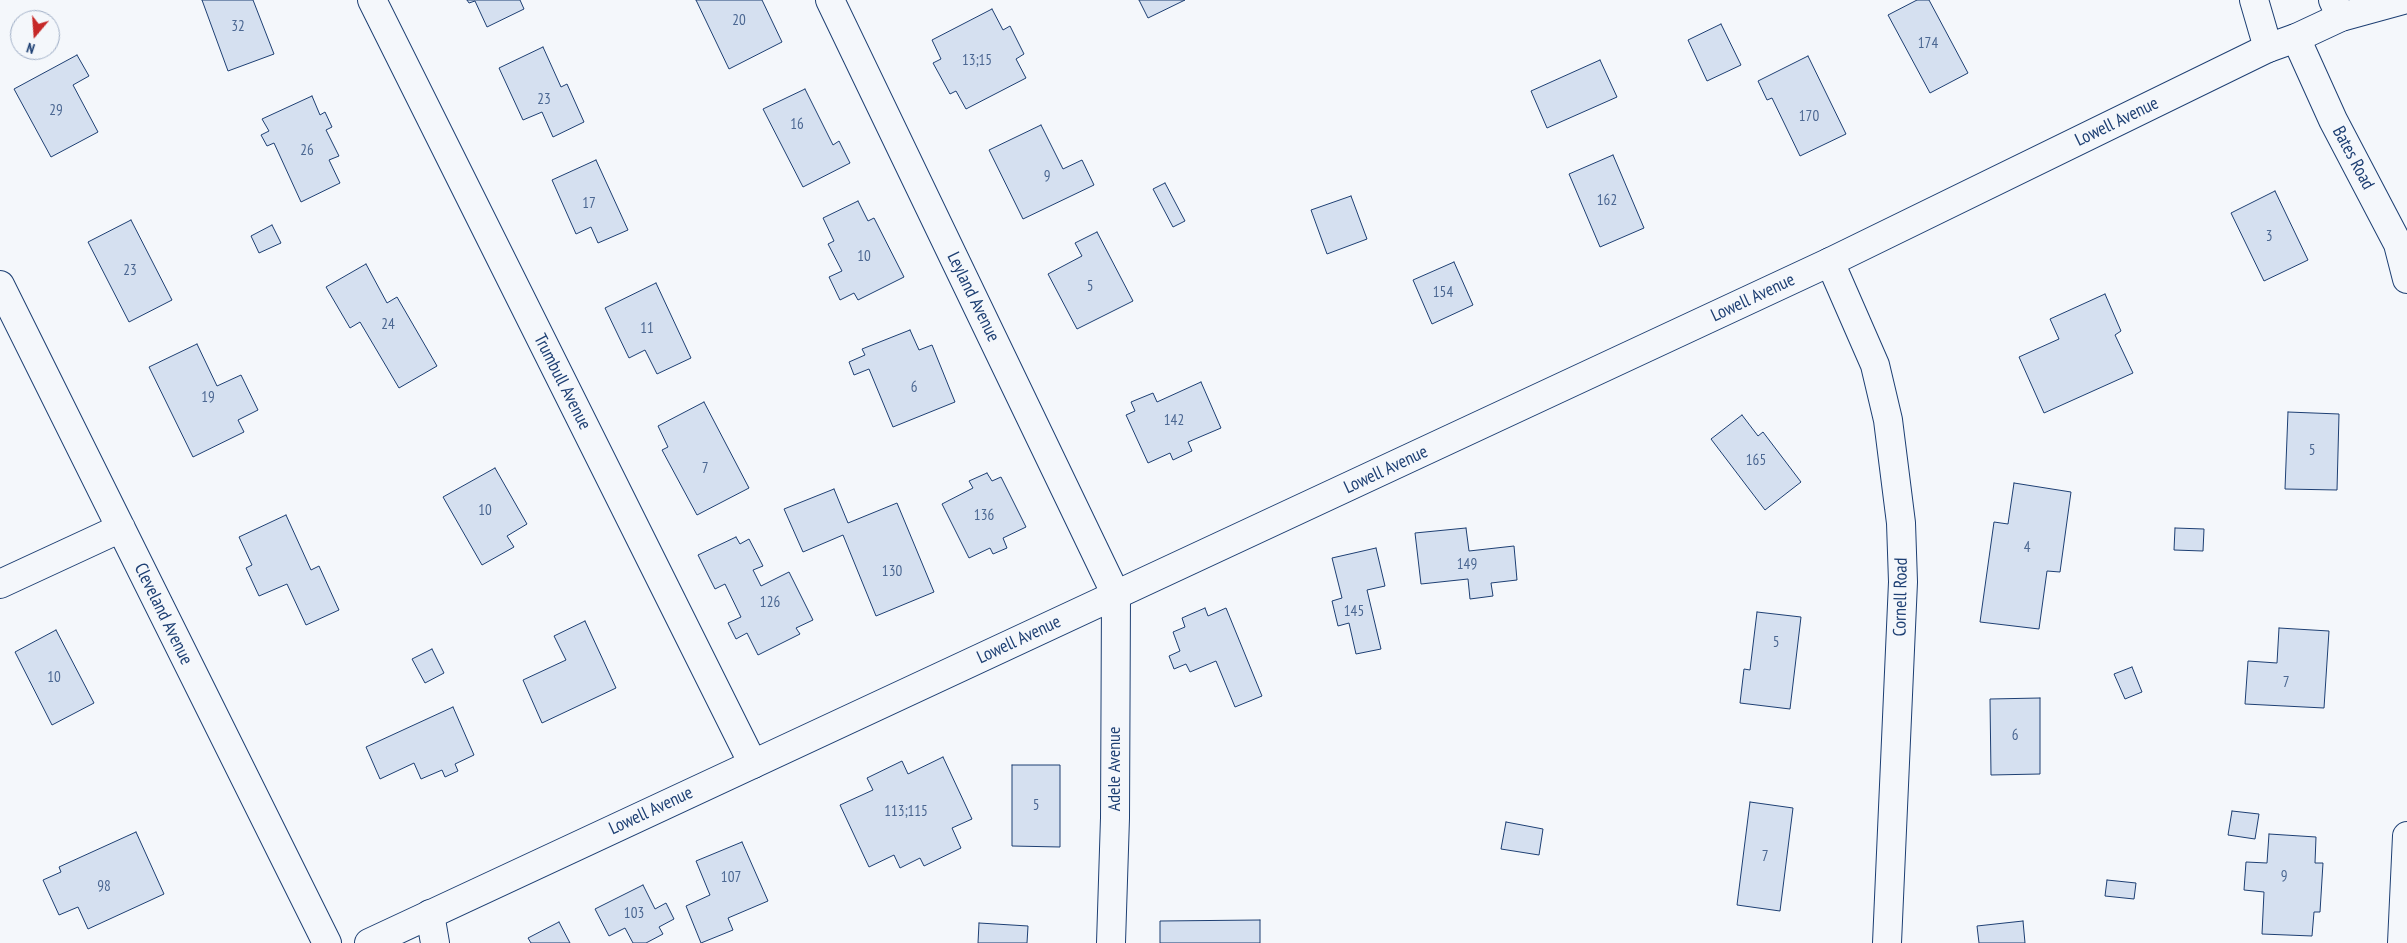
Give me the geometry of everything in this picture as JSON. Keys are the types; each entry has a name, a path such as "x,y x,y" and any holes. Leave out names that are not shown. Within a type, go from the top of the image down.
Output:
{"street":[{"name":"Trumbull Avenue","path":"372,0 752,764"},
{"name":"Leyland Avenue","path":"830,0 1116,595"},
{"path":"2254,0 2268,48"},
{"name":"Lowell Avenue","path":"369,943 1830,262 2268,48 2296,38 2337,9 2403,0"},
{"name":"Bates Road","path":"2296,38 2333,120 2398,244 2407,279"},
{"name":"Cornell Road","path":"1830,262 1875,365 1888,420 1901,523 1903,582 1887,943"},
{"name":"Cleveland Avenue","path":"0,285 327,943"},
{"path":"0,584 121,528"},
{"name":"Adele Avenue","path":"1111,943 1116,595"},
{"path":"2402,943 2407,836"},
{"path":"430,914 435,943"}],"building":[{"path":"202,0 253,0 274,54 228,71"},
{"path":"467,0 520,0 524,9 487,27 475,1 469,3"},
{"path":"696,0 762,0 782,42 729,69"},
{"path":"1139,0 1185,0 1148,18"},
{"path":"1917,0 1929,0 1968,73 1930,93 1888,15"},
{"path":"992,9 1003,30 1010,26 1024,54 1016,59 1026,78 966,109 956,91 950,94 933,63 941,59 932,40"},
{"path":"1721,24 1741,65 1707,81 1688,40"},
{"path":"543,47 561,87 567,84 584,122 553,137 542,112 523,120 499,68"},
{"path":"77,55 89,76 73,85 98,132 51,157 14,89"},
{"path":"1808,56 1846,134 1800,156 1772,98 1767,100 1758,81"},
{"path":"1600,60 1617,97 1547,128 1531,91"},
{"path":"805,89 833,145 839,141 850,163 803,187 763,109"},
{"path":"312,96 320,115 325,112 332,127 326,130 339,156 329,160 340,183 301,202 274,143 267,146 261,135 269,131 262,119"},
{"path":"1041,125 1063,169 1082,160 1094,185 1023,219 989,150"},
{"path":"1613,155 1644,228 1600,247 1569,174"},
{"path":"596,160 628,230 598,243 591,227 576,234 552,180"},
{"path":"1165,183 1185,221 1173,227 1153,189"},
{"path":"2275,191 2308,260 2264,281 2231,213"},
{"path":"1351,196 1367,239 1327,254 1311,210"},
{"path":"858,201 868,221 874,218 904,277 858,300 854,293 840,300 829,277 842,271 828,244 834,241 823,218"},
{"path":"131,220 172,300 129,322 88,242"},
{"path":"272,225 281,243 259,253 251,236"},
{"path":"1097,232 1133,301 1077,329 1048,274 1082,256 1075,243"},
{"path":"1454,262 1473,305 1432,324 1413,280"},
{"path":"366,264 387,303 397,297 437,366 399,388 360,322 350,328 326,287"},
{"path":"656,283 691,358 657,374 645,350 629,358 605,308"},
{"path":"2105,294 2121,331 2115,335 2133,373 2044,413 2019,357 2059,339 2050,319"},
{"path":"910,330 919,350 932,345 955,402 893,427 869,369 854,375 849,362 865,355 862,349"},
{"path":"197,344 217,386 241,375 258,410 238,420 244,432 193,457 149,367"},
{"path":"1201,382 1221,428 1188,442 1192,451 1173,460 1170,453 1148,463 1126,415 1135,411 1131,402 1153,393 1157,402"},
{"path":"704,402 749,488 697,515 662,450 668,447 658,426"},
{"path":"2288,412 2339,414 2337,490 2285,489"},
{"path":"1742,415 1758,436 1763,432 1801,482 1765,510 1711,439"},
{"path":"495,468 527,524 507,536 514,547 482,565 443,497"},
{"path":"987,473 992,481 1001,477 1026,527 1003,538 1007,548 993,554 990,548 969,558 942,504 973,488 969,481"},
{"path":"2014,483 2071,492 2060,572 2047,571 2039,629 1980,622 1994,522 2008,524"},
{"path":"834,489 848,523 897,503 934,592 876,616 843,535 803,552 784,509"},
{"path":"286,515 311,570 319,566 339,610 306,625 287,584 259,596 246,568 252,565 239,537"},
{"path":"1466,528 1469,551 1514,546 1517,580 1491,583 1493,596 1470,599 1468,579 1421,584 1415,533"},
{"path":"2175,528 2204,529 2203,551 2174,550"},
{"path":"736,537 740,544 749,539 763,566 753,570 761,586 789,572 813,620 796,628 800,634 758,655 747,633 736,639 728,623 741,617 725,584 715,589 698,555"},
{"path":"1376,548 1385,586 1367,590 1381,649 1356,654 1349,623 1338,626 1332,601 1342,598 1332,558"},
{"path":"1205,608 1208,616 1226,608 1262,696 1235,707 1216,661 1190,672 1186,664 1174,669 1169,656 1180,651 1173,632 1185,627 1182,618"},
{"path":"1757,612 1801,617 1790,709 1740,703 1744,669 1750,670"},
{"path":"585,621 616,688 542,723 523,680 566,660 554,636"},
{"path":"2279,628 2329,631 2324,708 2245,704 2248,661 2277,663"},
{"path":"56,630 94,703 52,725 15,652"},
{"path":"432,649 444,673 425,683 412,659"},
{"path":"2132,667 2142,692 2125,699 2114,674"},
{"path":"2040,698 2040,774 1991,775 1990,699"},
{"path":"453,707 474,755 455,764 458,771 445,777 442,770 421,779 414,763 380,779 366,747"},
{"path":"943,757 972,819 952,828 961,848 924,866 920,858 900,868 894,855 869,867 840,805 873,790 867,778 902,761 908,774"},
{"path":"1012,765 1060,765 1060,847 1012,846"},
{"path":"1750,802 1793,808 1780,911 1737,905"},
{"path":"2232,811 2259,814 2255,839 2228,835"},
{"path":"1506,822 1543,829 1539,855 1501,849"},
{"path":"136,832 164,894 88,929 78,907 59,915 43,880 61,872 59,867"},
{"path":"2269,834 2316,837 2315,863 2323,863 2320,912 2314,912 2312,936 2262,934 2264,892 2244,890 2246,862 2267,863"},
{"path":"742,842 768,901 728,918 733,930 701,943 686,906 710,895 696,861"},
{"path":"2107,880 2136,883 2134,899 2105,896"},
{"path":"643,885 655,909 666,903 674,919 659,927 663,934 646,943 633,943 625,928 609,936 595,909"},
{"path":"1260,920 1260,943 1160,943 1160,921"},
{"path":"2023,921 2025,943 1979,943 1977,926"},
{"path":"559,922 570,943 531,943 528,938"},
{"path":"979,923 1028,926 1027,943 978,943"}]}
